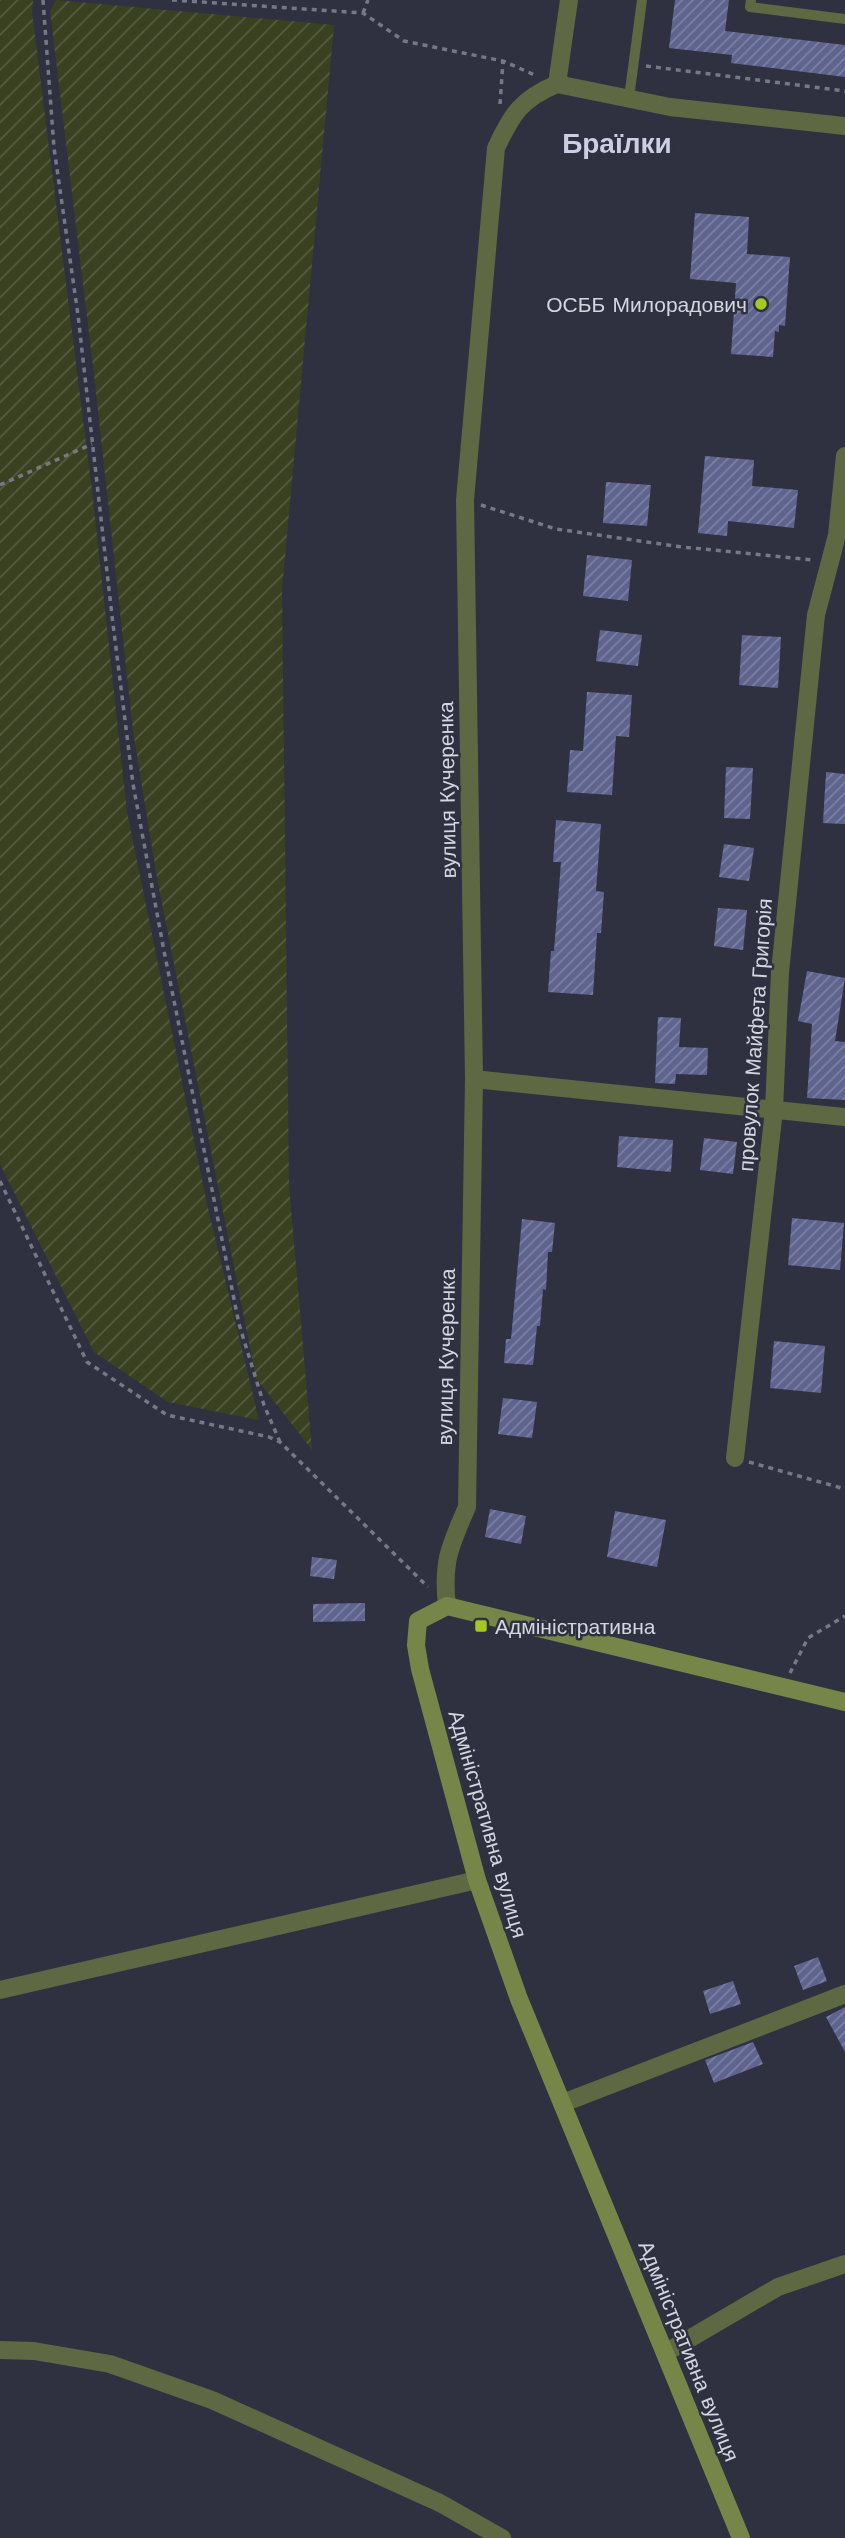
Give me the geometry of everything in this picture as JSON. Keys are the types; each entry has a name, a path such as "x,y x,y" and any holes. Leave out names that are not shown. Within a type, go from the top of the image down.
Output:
{"street":[{"path":"569,0 556,84 670,107 845,126"},
{"name":"вулиця Кучеренка","path":"447,1606 444,1583 448,1549 467,1507 474,1079 465,500 496,148 510,117 535,93 556,84"},
{"name":"провулок Майфета Григорія","path":"735,1458 774,1110 780,972 816,615 837,535 845,456"},
{"path":"474,1079 845,1117"},
{"path":"447,1606 845,1702"},
{"name":"Адміністративна вулиця","path":"447,1606 418,1621 416,1645 420,1670 477,1880 519,1999 741,2538"},
{"path":"0,1990 477,1880"},
{"path":"564,2103 845,1994"},
{"path":"666,2353 778,2287 845,2264"},
{"path":"0,2350 34,2351 110,2364 212,2400 440,2503 502,2538"}],"lane":[{"path":"629,98 642,0"},
{"path":"751,0 750,7 845,19"}],"path":[{"path":"43,0 54,148 78,315 133,783 163,951 239,1324 264,1405 280,1442"},
{"path":"172,0 363,13 404,41 503,61 556,84"},
{"path":"363,13 368,0"},
{"path":"635,65 845,91"},
{"path":"0,485 92,443"},
{"path":"465,500 556,529 682,547 830,561"},
{"path":"0,1181 87,1362 167,1415 269,1437 280,1442 447,1606"},
{"path":"735,1458 845,1489"},
{"path":"783,1687 808,1638 845,1616"}],"green space":[{"path":"0,0 33,0 32,12 93,499 127,812 207,1204 259,1420 168,1402 94,1352 0,1164"},
{"path":"56,0 334,25 282,589 289,1185 312,1450 256,1378 157,878 133,731 95,383 50,11"}],"building":[{"path":"675,0 729,0 725,31 845,45 845,77 731,63 732,55 669,48"},
{"name":"ОСББ Милорадович","path":"695,213 749,217 747,254 790,257 785,326 779,325 779,332 775,331 773,357 731,354 736,283 690,279"},
{"path":"705,456 754,460 752,486 798,490 794,528 728,521 727,536 698,533"},
{"path":"606,482 651,485 647,526 603,523"},
{"path":"587,555 632,560 628,601 583,596"},
{"path":"600,630 642,635 638,666 596,661"},
{"path":"742,635 781,637 778,688 739,685"},
{"path":"587,692 632,695 629,737 616,736 612,795 567,792 570,750 583,751"},
{"path":"726,767 753,768 750,819 724,818"},
{"path":"826,772 845,774 845,824 823,823"},
{"path":"556,820 601,824 596,891 604,892 601,933 597,933 593,995 548,992 561,862 553,862"},
{"path":"724,844 754,848 749,881 719,877"},
{"path":"718,908 747,910 743,950 714,946"},
{"path":"807,971 845,978 835,1041 845,1042 845,1100 807,1098 812,1024 798,1021"},
{"path":"658,1017 681,1018 679,1047 708,1048 707,1075 676,1074 675,1084 655,1083"},
{"path":"619,1136 673,1140 671,1172 617,1167"},
{"path":"704,1138 737,1142 733,1174 700,1170"},
{"path":"792,1218 844,1223 840,1270 788,1265"},
{"path":"522,1219 555,1223 552,1252 548,1252 546,1290 543,1289 533,1365 504,1363 506,1339 511,1339"},
{"path":"774,1341 825,1346 821,1393 770,1388"},
{"path":"503,1398 537,1402 532,1438 498,1434"},
{"path":"490,1509 526,1516 521,1544 485,1537"},
{"path":"615,1511 666,1520 657,1567 607,1557"},
{"path":"312,1557 337,1560 334,1579 310,1576"},
{"path":"365,1603 365,1621 313,1622 313,1604"},
{"path":"818,1957 827,1981 803,1990 794,1966"},
{"path":"733,1981 741,2004 710,2014 703,1991"},
{"path":"845,2007 845,2052 826,2017"},
{"path":"753,2042 763,2064 714,2083 705,2060"}],"place":[{"name":"ОСББ Милорадович","path":"761,304"},
{"name":"Адміністративна","path":"481,1626"}],"district":[{"name":"Браїлки","path":"617,143"}]}
